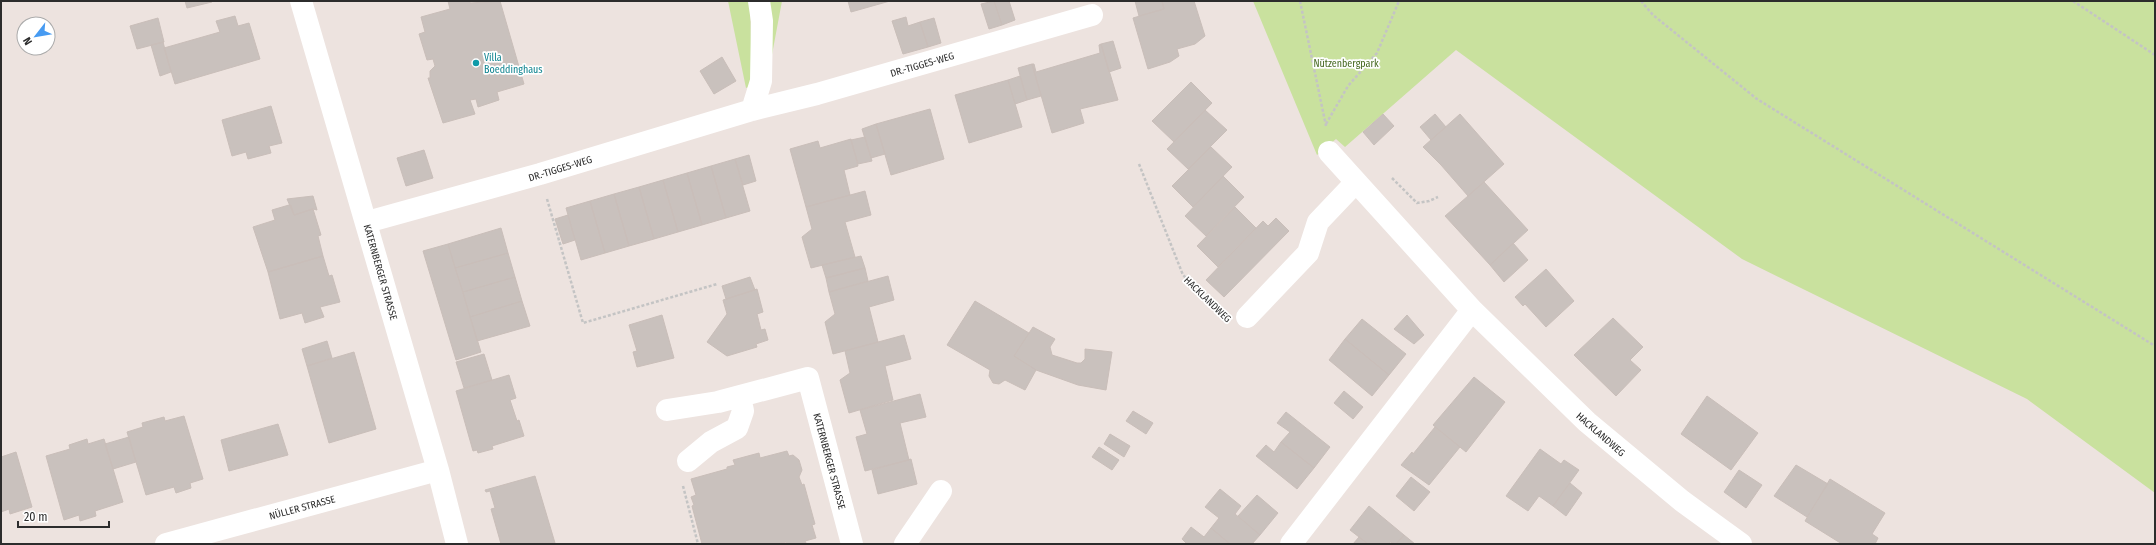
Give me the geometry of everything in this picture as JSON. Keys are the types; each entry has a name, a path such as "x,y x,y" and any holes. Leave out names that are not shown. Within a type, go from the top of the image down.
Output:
{"street":[{"name":"KATERNBERGER STRASSE","path":"301,1 367,222 438,470 457,544"},
{"path":"752,110 761,81 762,21 759,1"},
{"name":"DR.-TIGGES-WEG","path":"367,222 540,174 752,110 817,94 1092,16"},
{"name":"HACKLANDWEG","path":"1329,152 1472,310 1587,422 1682,501 1741,544"},
{"name":"HACKLANDWEG","path":"1247,317 1308,253 1318,222 1356,182"},
{"path":"1291,544 1472,310"},
{"name":"KATERNBERGER STRASSE","path":"740,396 808,378 852,544"},
{"path":"667,410 718,402 740,396 742,411 738,428 711,442 688,461"},
{"name":"NÜLLER STRASSE","path":"166,544 438,470"},
{"path":"905,544 941,491"}],"path":[{"path":"1300,1 1326,124 1329,152"},
{"path":"1326,124 1348,86 1377,53 1399,1"},
{"path":"1641,1 1653,15 1757,99 2155,346"},
{"path":"2073,1 2155,55"},
{"name":"HACKLANDWEG","path":"1139,164 1183,275 1234,324 1247,317"},
{"path":"540,174 583,323 717,284"},
{"path":"688,461 682,483 698,544"}],"green space":[{"path":"728,1 750,1 752,86 746,88"},
{"path":"770,1 782,1 771,60"},
{"name":"Nützenbergpark","path":"1253,1 2155,1 2155,493 2027,399 1742,259 1456,50 1345,147 1336,139 1317,155"}],"building":[{"path":"185,1 211,1 212,2 187,8"},
{"name":"Villa Boeddinghaus","path":"448,1 470,1 470,3 500,1 524,84 497,92 499,100 478,107 476,99 470,100 475,114 443,123 428,78 430,78 430,71 435,66 433,59 427,60 419,34 425,32 421,17 450,9"},
{"path":"848,1 890,1 851,12"},
{"path":"994,1 1009,1 1015,20 1002,25"},
{"path":"994,1 1002,25 989,29 981,4"},
{"path":"1135,1 1162,1 1164,9 1139,16"},
{"path":"1162,1 1194,1 1205,36 1195,44 1177,49 1179,56 1170,62 1148,69 1133,18 1164,9"},
{"path":"235,16 238,26 249,23 260,59 175,84 164,48 220,32 216,21"},
{"path":"906,17 908,26 920,22 928,47 903,54 892,21"},
{"path":"158,18 164,42 137,49 130,26"},
{"path":"934,18 941,43 928,47 920,22"},
{"path":"1113,41 1121,68 1109,72 1101,44"},
{"path":"163,42 171,72 160,76 151,45"},
{"path":"1101,44 1118,100 1080,109 1084,123 1052,133 1032,64 1034,64 1036,72 1100,53 1099,45"},
{"path":"722,57 736,81 714,94 700,71"},
{"path":"1032,64 1041,96 1027,100 1018,68"},
{"path":"1020,76 1027,100 1015,104 1008,80"},
{"path":"1008,80 1022,127 969,143 955,95"},
{"path":"1191,82 1212,103 1174,142 1152,121"},
{"path":"271,106 282,143 269,146 271,153 248,159 246,152 232,156 222,120"},
{"path":"930,109 944,159 891,175 876,124"},
{"path":"1205,110 1227,130 1188,169 1167,149"},
{"path":"1383,114 1394,126 1374,145 1363,132"},
{"path":"1435,114 1446,127 1431,140 1420,127"},
{"path":"1460,114 1504,164 1468,196 1423,147"},
{"path":"876,124 885,154 871,158 862,129"},
{"path":"865,137 872,161 858,164 851,140"},
{"path":"851,139 858,166 844,170 850,195 806,207 790,149 818,141 820,148"},
{"path":"1211,147 1232,167 1193,207 1172,186"},
{"path":"424,150 433,178 406,186 397,158"},
{"path":"749,155 756,181 743,185 735,159"},
{"path":"735,159 750,211 726,218 711,166"},
{"path":"711,166 726,218 702,225 687,173"},
{"path":"687,173 702,225 678,232 663,180"},
{"path":"1223,176 1244,197 1206,236 1185,216"},
{"path":"663,180 678,232 654,239 639,187"},
{"path":"1484,182 1528,230 1490,265 1445,216"},
{"path":"639,187 654,239 629,246 614,194"},
{"path":"865,191 871,215 845,222 855,257 811,268 802,237 812,229 806,207"},
{"path":"614,194 629,246 605,253 590,201"},
{"path":"313,196 317,210 313,209 294,215 287,199"},
{"path":"590,201 605,253 581,260 566,208"},
{"path":"291,205 294,215 313,209 321,235 318,236 323,256 268,272 253,227 275,220 272,210"},
{"path":"1235,207 1256,228 1218,267 1197,246"},
{"path":"568,215 575,240 563,244 555,219"},
{"path":"1276,218 1289,231 1224,297 1206,280 1263,221 1268,226"},
{"path":"501,228 508,253 455,268 448,244"},
{"path":"1513,243 1528,260 1504,282 1490,265"},
{"path":"448,244 481,352 456,360 423,251"},
{"path":"508,253 515,277 463,292 455,268"},
{"path":"323,256 329,276 332,275 340,302 320,307 324,317 305,323 302,313 280,319 268,272"},
{"path":"861,256 865,268 826,278 822,265"},
{"path":"865,268 868,281 829,292 826,278"},
{"path":"1546,269 1574,301 1546,327 1525,304 1523,306 1515,297"},
{"path":"888,276 894,300 869,307 878,342 833,354 825,322 835,314 829,292"},
{"path":"515,277 522,301 470,317 463,292"},
{"path":"750,277 755,290 726,299 722,286"},
{"path":"757,289 763,312 757,314 761,330 765,329 768,340 756,344 757,347 727,356 707,342 727,314 723,300"},
{"path":"522,301 530,326 477,341 470,317"},
{"path":"975,301 1029,333 1014,356 1036,370 1025,390 1005,380 999,384 993,383 989,376 990,370 947,345"},
{"path":"662,315 674,358 637,367 633,352 637,351 629,325"},
{"path":"1407,315 1424,335 1414,344 1394,329"},
{"path":"1613,318 1643,347 1630,360 1641,370 1616,396 1574,355"},
{"path":"1362,319 1406,354 1389,375 1345,339"},
{"path":"1033,327 1055,339 1050,347 1052,355 1077,363 1081,363 1085,359 1085,349 1112,352 1106,390 1078,385 1036,370 1014,356"},
{"path":"904,335 911,359 885,366 893,400 849,413 840,380 850,373 845,351"},
{"path":"1345,339 1389,375 1372,396 1329,360"},
{"path":"327,341 332,358 307,366 302,349"},
{"path":"354,352 376,429 329,443 307,366"},
{"path":"484,354 492,380 464,388 456,362"},
{"path":"509,375 516,398 510,400 524,436 492,446 493,449 478,453 477,450 473,451 456,391"},
{"path":"1474,377 1505,402 1466,452 1433,425"},
{"path":"1344,391 1363,407 1353,419 1334,403"},
{"path":"920,394 926,417 900,423 909,460 865,471 856,437 867,434 860,410"},
{"path":"1707,396 1758,433 1731,470 1681,434"},
{"path":"1133,411 1153,423 1146,434 1126,421"},
{"path":"1286,412 1330,447 1314,468 1281,442 1290,432 1277,423"},
{"path":"184,416 203,479 190,483 191,488 176,493 174,487 146,495 127,432 143,427 142,423 164,417 165,421"},
{"path":"278,424 288,455 229,471 221,440"},
{"path":"1435,427 1460,447 1429,485 1401,465 1412,452 1413,454"},
{"path":"1110,434 1130,446 1124,457 1104,444"},
{"path":"129,437 136,462 113,469 105,444"},
{"path":"87,439 88,444 104,439 123,502 95,511 96,516 80,521 79,515 64,520 46,456 70,449 69,445"},
{"path":"1281,442 1314,468 1297,489 1256,456 1266,445 1274,452"},
{"path":"1099,447 1119,460 1112,470 1092,457"},
{"path":"1540,449 1561,464 1564,460 1579,470 1553,506 1539,496 1528,511 1506,496"},
{"path":"787,451 789,456 793,455 799,460 802,470 799,477 802,485 804,484 815,524 812,525 816,538 805,541 806,543 803,544 787,544 786,542 778,544 702,544 692,506 694,505 691,497 696,495 691,479 727,469 727,467 735,465 733,460 759,453 760,458"},
{"path":"16,452 32,507 10,514 9,509 1,512 1,457"},
{"path":"911,459 917,484 878,494 872,470"},
{"path":"1796,465 1828,484 1807,517 1774,496"},
{"path":"1739,470 1762,485 1746,508 1724,492"},
{"path":"535,476 555,543 501,544 491,509 495,508 490,491 486,492 485,490"},
{"path":"1411,477 1430,492 1414,511 1396,496"},
{"path":"1830,479 1885,513 1872,534 1878,538 1875,544 1842,544 1805,521"},
{"path":"1570,483 1582,493 1566,516 1553,506"},
{"path":"1220,489 1241,506 1235,514 1260,535 1252,544 1230,544 1211,528 1219,518 1205,507"},
{"path":"1257,495 1278,513 1260,535 1238,516"},
{"path":"1369,506 1404,535 1396,544 1390,542 1388,544 1368,544 1350,530"},
{"path":"1191,527 1204,537 1211,528 1230,544 1187,544 1182,539"},
{"path":"1404,535 1415,544 1396,544"},
{"path":"1359,537 1368,544 1353,544"}],"place":[{"name":"Villa Boeddinghaus","path":"476,63"}]}
